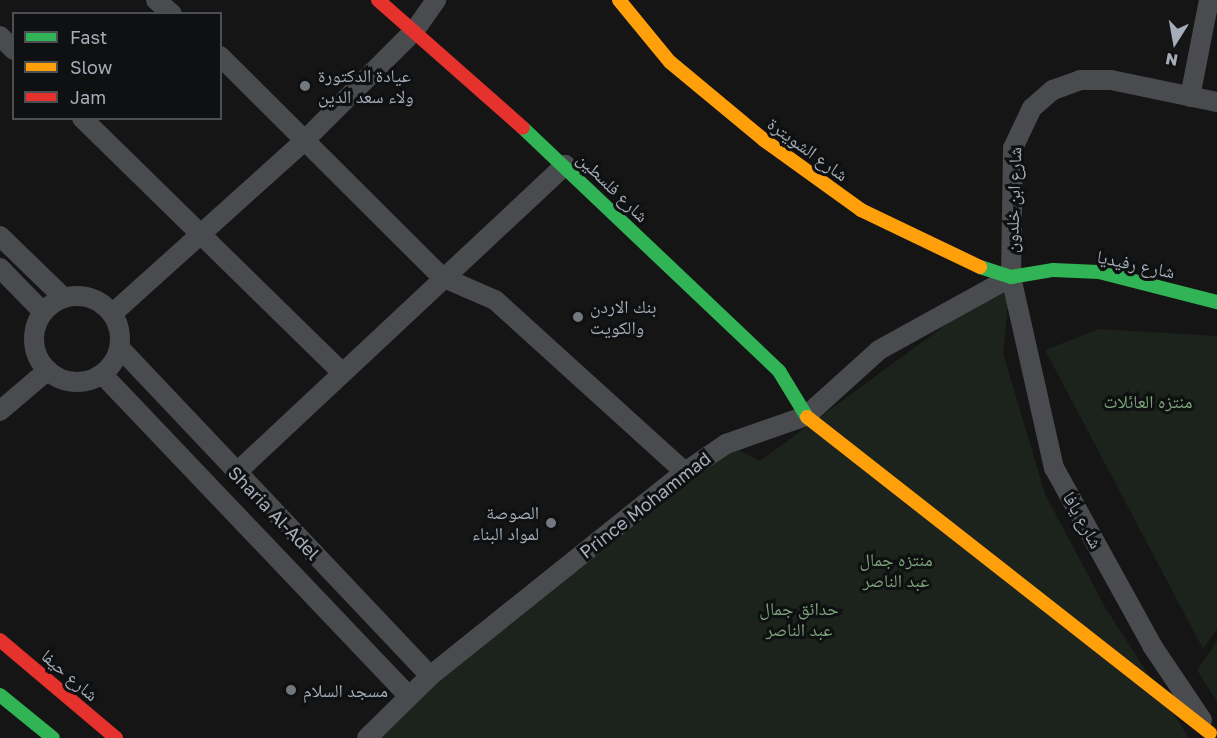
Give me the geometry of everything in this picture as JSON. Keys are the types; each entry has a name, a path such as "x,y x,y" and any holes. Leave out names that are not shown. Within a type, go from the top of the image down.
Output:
{"street":[{"path":"156,0 170,12"},
{"name":"شارع فلسطين","path":"378,0 415,30 565,165 779,371 806,416"},
{"path":"112,314 302,143 415,30 436,0"},
{"name":"شارع الشويترة","path":"619,0 670,62 764,140 861,210 958,260 1011,277"},
{"path":"1190,97 1209,0"},
{"path":"0,36 12,48"},
{"path":"222,58 266,95 302,143 442,277 495,300 685,472"},
{"name":"شارع ابن خلدون","path":"1011,277 1013,148 1023,120 1042,98 1066,84 1094,79 1217,102"},
{"path":"84,120 342,373"},
{"path":"236,473 442,277 565,165"},
{"path":"0,236 63,297 97,301 112,314 120,348 102,374 81,382 48,370 35,338 43,312 63,297"},
{"path":"0,268 43,312"},
{"name":"شارع رفيديا","path":"1011,277 1053,270 1099,272 1217,302"},
{"name":"Prince Mohammad","path":"367,738 430,676 685,472 726,444 806,416 879,350 1011,277"},
{"name":"شارع يافا","path":"1011,277 1054,468 1153,647 1213,735"},
{"name":"Sharia Al-Adel","path":"120,348 430,676"},
{"path":"0,411 48,370"},
{"name":"Sharia Al-Adel","path":"102,374 409,696"},
{"path":"806,416 1213,735"},
{"name":"شارع حيفا","path":"0,640 116,738"},
{"path":"0,695 53,738"}],"green space":[{"name":"منتزه جمال عبد الناصر","path":"1011,277 1003,353 1045,494 1105,607 1189,738 375,738 513,609 726,444 760,461"},
{"name":"منتزه العائلات","path":"1099,329 1217,336 1217,629 1203,649 1045,350"},
{"path":"1217,641 1217,702 1197,670"}],"traffic: fast":[{"path":"523,128 779,371 807,417"},
{"path":"980,267 1011,277 1053,270 1099,272 1217,302"},
{"path":"0,695 53,738"}],"traffic: slow":[{"path":"619,0 670,62 764,140 861,210 980,267"},
{"path":"807,417 1210,733"}],"traffic: jam":[{"path":"378,0 523,128"},
{"path":"0,640 116,738"}],"place":[{"name":"عيادة الدكتورة ولاء سعد الدين","path":"305,86"},
{"name":"بنك الاردن والكويت","path":"578,317"},
{"name":"الصوصة لمواد البناء","path":"551,523"},
{"name":"مسجد السلام","path":"291,690"}],"park label":[{"name":"حدائق جمال عبد الناصر","path":"799,619"}]}
